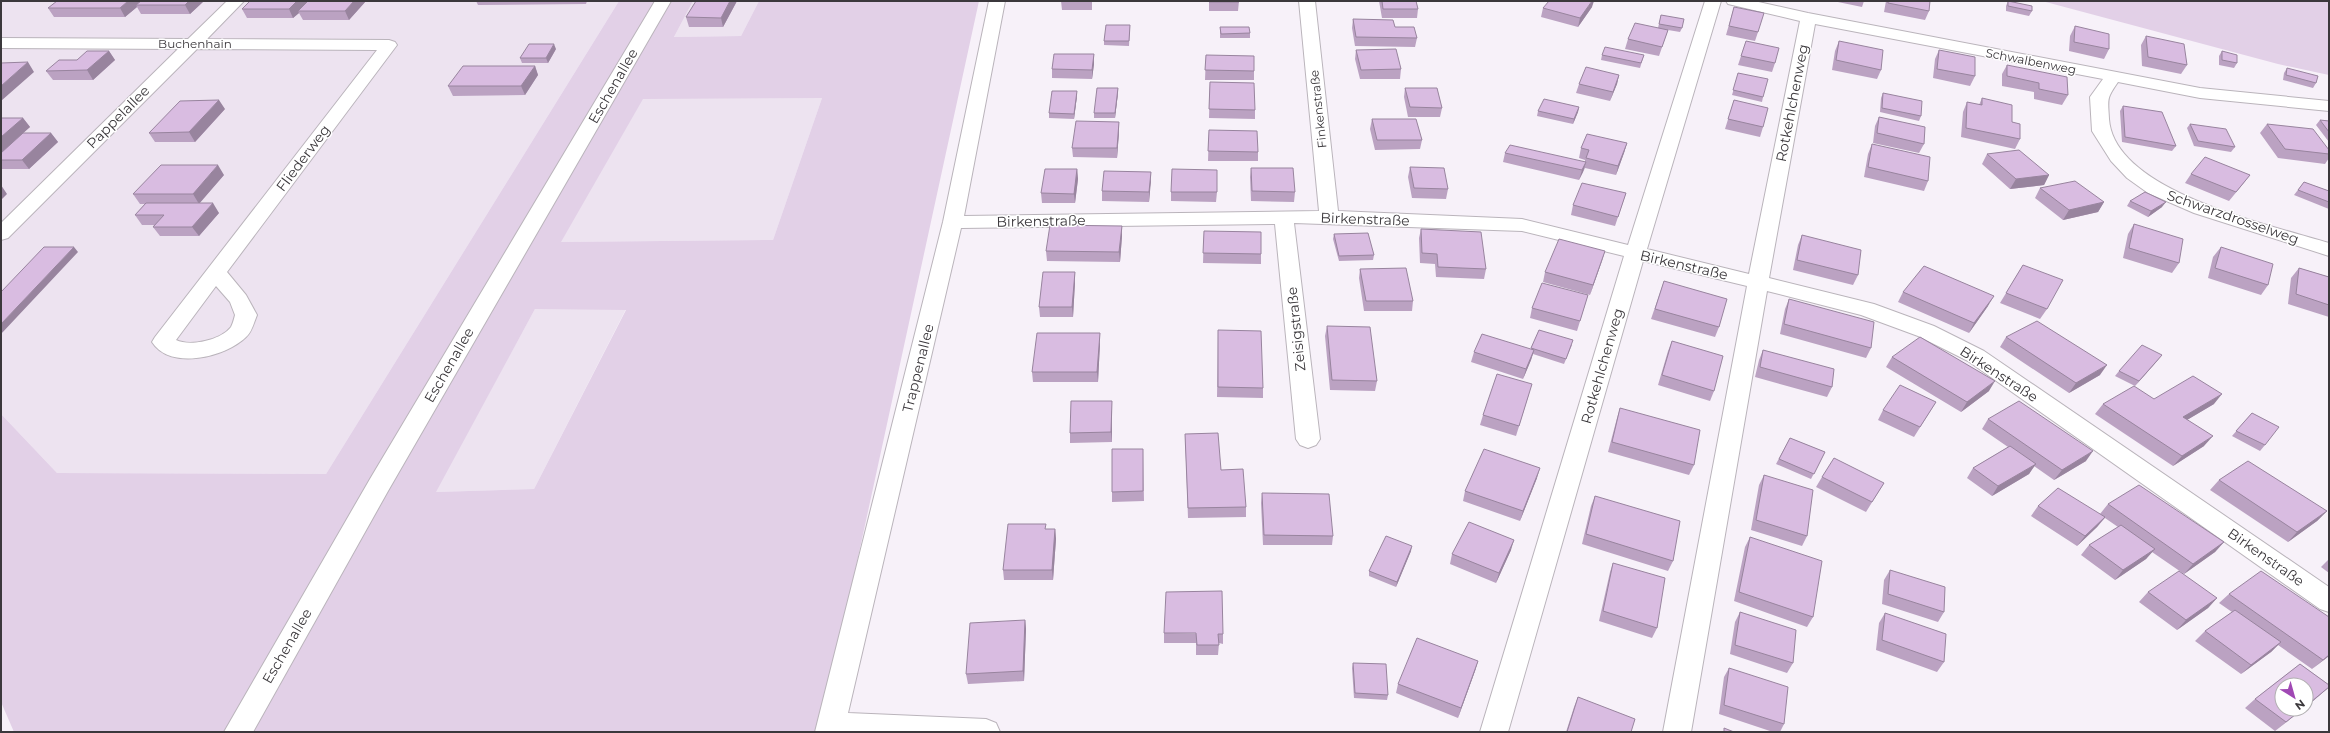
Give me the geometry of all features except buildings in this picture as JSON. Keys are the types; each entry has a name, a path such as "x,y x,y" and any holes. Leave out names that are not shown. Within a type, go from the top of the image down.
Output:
{"street":[{"name":"Pappelallee","path":"1,234 236,1"},
{"name":"Eschenallee","path":"238,732 379,485 663,1"},
{"name":"Trappenallee","path":"830,728 953,222 997,1"},
{"name":"Finkenstraße","path":"1307,1 1329,217"},
{"name":"Rotkehlchenweg","path":"1494,732 1635,254 1713,1"},
{"name":"Schwalbenweg","path":"1734,1 1808,18 2200,93 2329,106"},
{"name":"Rotkehlchenweg","path":"1677,732 1758,281 1808,18"},
{"name":"Buchenhain","path":"1,43 389,45"},
{"name":"Fliederweg","path":"216,272 389,45"},
{"name":"Schwarzdrosselweg","path":"2113,77 2099,97 2101,131 2117,157 2134,174 2155,189 2201,209 2329,250"},
{"name":"Birkenstraße","path":"953,222 1284,219 1329,217 1522,225 1635,254 1758,281 1867,309 1926,331 1976,356 2329,600"},
{"name":"Zeisigstraße","path":"1284,219 1308,439"},
{"path":"830,728 986,732"}],"shaded area":[{"path":"1,1 619,1 326,474 57,473 1,414"},
{"path":"619,1 693,1 674,37 741,36 759,1 979,1 820,732 14,732 1,702 1,414 57,473 326,474","holes":["822,98 773,240 561,242 643,99","535,309 626,310 534,489 436,492"]},
{"path":"693,1 759,1 741,36 674,37"},
{"path":"2042,1 2329,1 2329,75 2278,64"},
{"path":"643,98 822,98 773,240 560,242"},
{"path":"535,309 626,309 534,489 435,492"}]}
